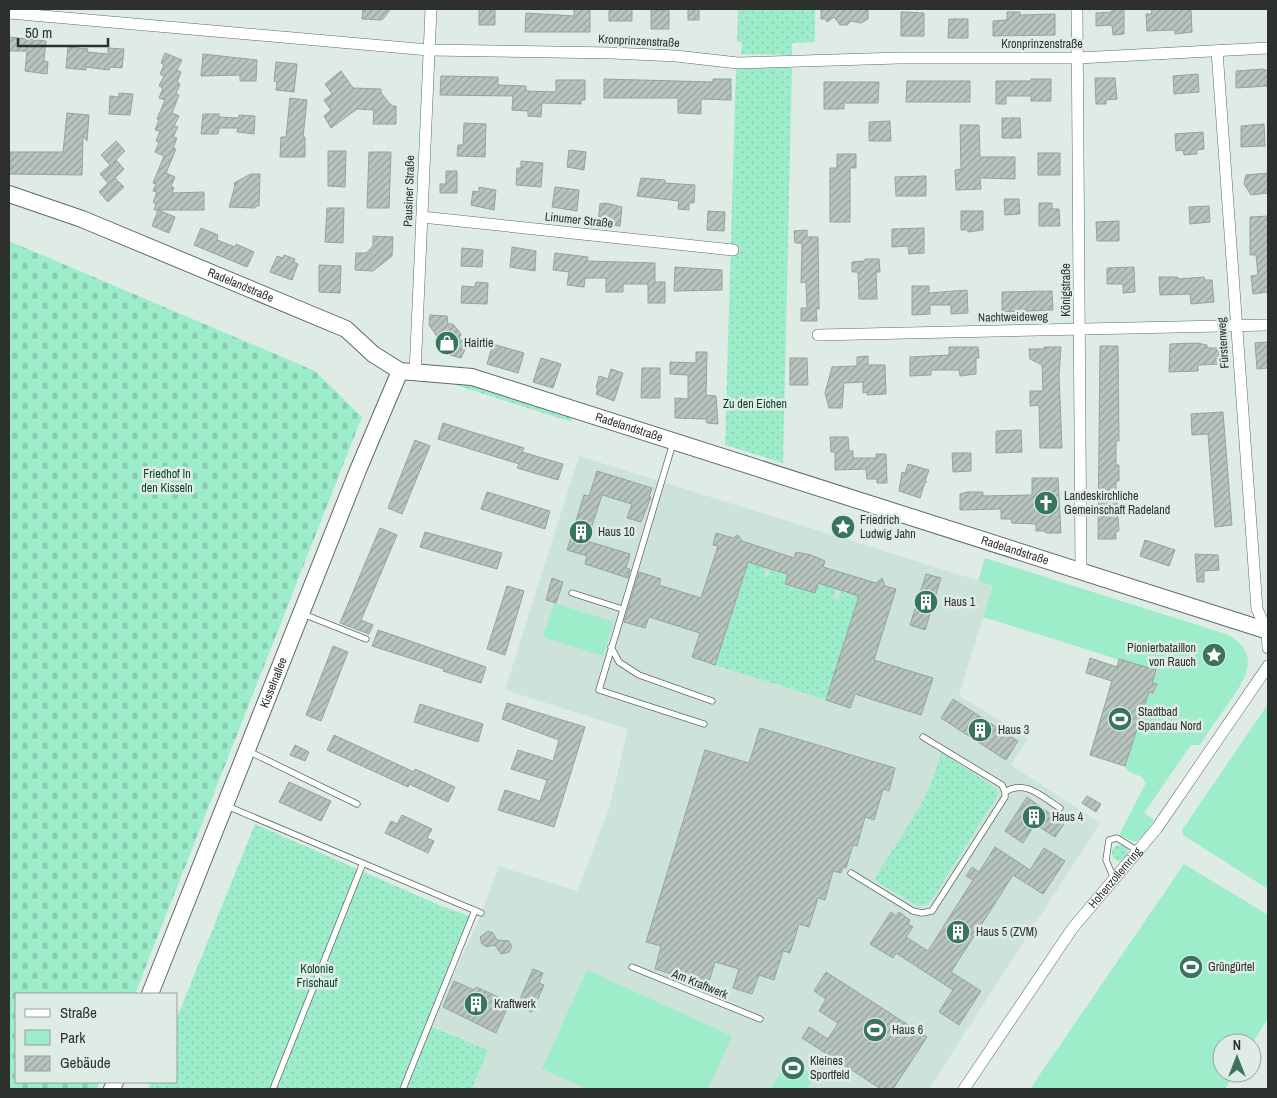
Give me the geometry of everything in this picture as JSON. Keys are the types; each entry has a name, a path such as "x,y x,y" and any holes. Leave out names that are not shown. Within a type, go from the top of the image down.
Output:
{"street":[{"name":"Pausiner Straße","path":"408,373 422,217 431,9"},
{"name":"Königstraße","path":"1077,9 1082,572"},
{"name":"Kronprinzenstraße","path":"9,14 429,50 612,53 676,56 738,63 899,58 1078,58 1268,48"},
{"name":"Fürstenweg","path":"1217,51 1257,609 1268,631"},
{"name":"Radelandstraße","path":"9,194 82,219 346,329 378,358 408,373 472,377 551,401 589,416 673,443 1268,631"},
{"name":"Linumer Straße","path":"422,217 733,250"},
{"name":"Nachtweideweg","path":"818,335 1268,325"},
{"name":"Kisselnallee","path":"150,993 358,470 408,373"},
{"path":"1268,631 1268,648"},
{"name":"Hohenzollernring","path":"964,1089 1072,929 1157,828 1268,666"}],"lane":[{"path":"673,443 599,690 704,724"},
{"path":"572,593 622,609"},
{"path":"301,613 366,639"},
{"path":"611,647 619,662 638,675 712,701"},
{"path":"851,873 913,911 922,913 932,911 1005,797 1002,785 923,737"},
{"path":"247,750 356,804"},
{"path":"1005,792 1014,786 1024,786 1060,808"},
{"path":"225,806 478,912 403,1089"},
{"path":"1114,879 1106,860 1109,840 1118,838 1138,850"},
{"path":"273,1089 363,863"},
{"name":"Am Kraftwerk","path":"632,967 760,1019"}],"shaded area":[{"path":"579,456 993,585 959,695 1028,739 1011,765 1100,823 929,1089 472,1089 488,1050 430,1025 480,917 499,866 577,891 609,809 628,729 505,690"}],"green space":[{"path":"738,9 815,9 815,42 792,43 792,55 741,54 742,42 737,42"},
{"name":"Zu den Eichen","path":"736,67 792,68 783,463 725,445"},
{"name":"Friedhof In den Kisseln","path":"9,241 315,371 362,417 135,993 15,993 15,1083 100,1083 97,1089 9,1089"},
{"path":"443,381 460,381 569,414 572,422"},
{"path":"985,558 1229,635 1240,643 1246,652 1248,660 1247,670 1239,688 1200,745 1191,745 1144,813 1154,820 1142,838 1135,842 1121,836 1120,833 1146,783 1142,777 1129,772 1125,767 1149,692 1154,693 1157,685 1152,683 1155,671 983,617 993,586 978,581"},
{"path":"748,562 766,567 764,576 768,577 770,569 788,574 786,584 815,593 818,583 836,589 833,598 838,599 841,591 859,596 826,700 715,665"},
{"path":"554,603 614,622 603,656 543,637"},
{"path":"1268,704 1268,889 1183,835 1182,830"},
{"path":"941,752 996,788 999,793 935,895 928,904 918,906 874,880 922,802 930,786"},
{"name":"Kolonie Frischauf","path":"255,824 439,905 469,916 426,1024 488,1050 472,1089 148,1089 151,1083 178,1083 178,1015"},
{"path":"1117,845 1123,845 1128,850 1126,859 1117,861 1112,856 1112,850"},
{"name":"Grüngürtel","path":"1184,864 1268,915 1268,1018 1259,1033 1212,1033 1212,1083 1228,1083 1225,1089 1030,1089"},
{"path":"587,970 732,1036 708,1089 588,1089 542,1069"},
{"name":"Kleines Sportfeld","path":"789,1060 815,1076 807,1089 770,1089"}],"building":[{"path":"363,9 391,9 382,20 362,19"},
{"path":"479,9 495,9 495,25 479,25"},
{"path":"574,9 590,9 590,32 525,32 526,13 574,16"},
{"path":"609,9 632,9 632,21 609,21"},
{"path":"688,9 699,9 699,20 688,20"},
{"path":"821,9 868,9 868,19 861,23 851,21 847,25 840,25 834,17 827,22 826,19 821,19"},
{"path":"1112,9 1124,9 1124,34 1113,35 1112,25 1096,26 1096,13 1112,12"},
{"path":"1151,9 1191,9 1192,32 1175,34 1175,30 1147,31 1146,14 1152,14"},
{"path":"651,10 669,10 669,29 651,29"},
{"path":"901,12 924,13 924,36 901,36"},
{"path":"1007,12 1020,12 1020,15 1055,14 1055,35 993,36 993,21 1007,20"},
{"path":"949,19 968,19 968,38 948,38"},
{"path":"9,37 46,41 44,61 48,62 47,74 25,71 27,51 9,51"},
{"path":"68,47 88,49 87,52 108,54 108,48 124,49 122,68 110,67 109,70 86,67 86,70 66,68"},
{"path":"165,53 182,60 177,70 181,72 177,82 180,84 176,94 179,95 172,113 179,116 174,126 178,127 173,137 177,138 173,148 176,149 166,173 175,177 171,186 174,188 172,193 204,192 204,210 154,210 156,204 153,202 157,192 153,191 156,184 153,183 164,156 155,152 159,142 156,141 160,131 155,130 159,120 157,119 165,100 159,98 163,88 159,86 164,76 160,74 164,65 161,63"},
{"path":"203,54 257,60 256,81 240,81 240,75 201,76"},
{"path":"276,62 297,64 294,92 276,90 277,82 274,81"},
{"path":"1263,69 1268,71 1268,86 1236,88 1236,71"},
{"path":"341,71 353,88 381,89 381,93 392,106 396,106 396,124 373,124 374,110 357,109 331,128 324,116 331,110 324,100 332,94 325,84"},
{"path":"1198,74 1199,92 1174,94 1173,76"},
{"path":"441,76 498,77 498,85 526,86 526,91 556,92 556,80 585,80 585,100 581,100 581,104 542,103 541,117 528,116 528,111 512,110 513,96 440,95"},
{"path":"1095,78 1115,78 1117,99 1106,100 1106,104 1096,104"},
{"path":"604,79 713,82 713,79 731,79 731,100 701,99 701,114 678,113 678,98 604,98"},
{"path":"1031,79 1051,79 1051,101 1031,101 1031,96 1006,96 1006,104 996,104 996,81 1031,81"},
{"path":"907,81 970,81 970,102 906,102"},
{"path":"824,82 879,82 878,103 844,103 844,109 824,109"},
{"path":"119,93 133,94 130,115 109,114 110,96 119,97"},
{"path":"290,98 307,100 303,137 305,137 305,157 280,157 281,137 286,137"},
{"path":"67,113 89,115 87,141 83,136 82,175 10,174 10,152 63,152"},
{"path":"203,114 219,114 219,117 239,118 239,115 255,116 254,134 237,132 238,128 219,128 218,134 201,134"},
{"path":"1002,118 1020,118 1021,138 1002,138"},
{"path":"890,121 891,141 869,141 869,122"},
{"path":"464,123 486,124 485,157 457,156 458,145 463,145"},
{"path":"1264,124 1265,146 1241,147 1241,126"},
{"path":"960,125 979,125 980,157 1015,157 1015,179 980,178 981,189 956,190 955,170 961,169"},
{"path":"1203,132 1204,149 1197,150 1197,154 1184,155 1183,150 1176,151 1175,134"},
{"path":"116,141 125,151 116,160 124,169 115,178 124,187 108,202 99,192 108,183 100,174 110,165 101,155"},
{"path":"569,150 586,152 584,170 567,167"},
{"path":"328,151 346,151 345,187 328,186"},
{"path":"369,152 391,152 389,208 367,208"},
{"path":"1038,153 1060,153 1060,175 1038,175"},
{"path":"837,154 856,154 856,168 850,168 850,222 830,222 830,168 837,168"},
{"path":"521,161 543,163 541,187 516,185 517,168 521,168"},
{"path":"446,171 457,171 457,193 440,193 440,184 446,184"},
{"path":"1268,173 1268,193 1251,195 1244,184 1246,175"},
{"path":"251,174 260,174 259,206 255,206 255,208 229,207 235,186 234,183"},
{"path":"926,176 926,196 896,196 895,177"},
{"path":"641,178 665,180 665,183 695,185 694,203 689,203 689,210 678,209 679,201 637,196"},
{"path":"479,187 496,190 494,210 471,205 473,191 479,192"},
{"path":"555,187 579,190 577,211 552,207"},
{"path":"1004,199 1019,199 1020,214 1005,215"},
{"path":"606,203 622,207 620,226 598,224 600,204"},
{"path":"1039,203 1052,203 1052,209 1059,209 1060,226 1039,226"},
{"path":"1209,206 1210,222 1190,224 1189,207"},
{"path":"327,208 344,208 343,243 325,242"},
{"path":"158,210 175,217 169,233 152,226"},
{"path":"708,211 725,212 724,231 707,230"},
{"path":"961,211 983,211 983,230 968,232 968,230 961,230"},
{"path":"1268,216 1268,292 1253,294 1251,276 1258,275 1256,255 1250,255 1250,217"},
{"path":"1119,221 1119,241 1097,241 1096,222"},
{"path":"201,228 218,235 217,240 235,247 236,244 254,252 247,267 194,245"},
{"path":"924,228 924,253 909,254 908,246 892,247 892,229"},
{"path":"807,230 807,237 818,237 819,309 816,309 817,321 801,321 801,308 807,308 806,282 801,283 802,243 795,243 794,231"},
{"path":"373,236 393,237 392,256 373,271 355,270 356,253 366,253 373,246"},
{"path":"512,247 536,251 535,271 510,267"},
{"path":"462,248 483,250 482,267 461,266"},
{"path":"555,253 588,257 587,261 655,263 655,282 665,282 665,303 648,303 648,284 623,284 623,292 606,292 606,278 585,278 584,287 567,285 569,272 553,270"},
{"path":"284,255 295,259 294,262 298,264 292,280 270,272 277,256 283,258"},
{"path":"865,259 879,259 880,272 876,272 877,299 859,299 858,272 852,272 852,262 865,261"},
{"path":"319,265 341,266 340,293 319,292"},
{"path":"675,267 722,270 722,290 674,291"},
{"path":"1134,267 1135,292 1123,293 1123,284 1107,284 1107,268"},
{"path":"1159,277 1178,277 1178,279 1204,277 1205,280 1212,280 1214,302 1191,304 1190,294 1160,295"},
{"path":"476,282 488,283 487,304 461,303 462,286 475,287"},
{"path":"912,286 929,286 929,293 967,290 968,313 951,314 951,305 930,305 930,314 912,315"},
{"path":"1052,291 1053,310 1002,312 1002,292"},
{"path":"430,315 447,316 448,324 453,324 461,334 459,339 468,343 461,358 450,355 429,325"},
{"path":"1268,342 1268,368 1257,369 1255,343"},
{"path":"1197,343 1207,345 1207,348 1219,348 1219,364 1198,365 1198,371 1169,372 1170,344"},
{"path":"493,344 524,353 518,373 487,364"},
{"path":"1100,346 1118,346 1119,441 1116,441 1116,465 1119,465 1119,481 1116,481 1116,490 1119,531 1116,531 1116,539 1098,539"},
{"path":"949,347 978,347 979,358 976,358 976,374 960,376 959,370 931,370 931,375 910,376 910,357 949,355"},
{"path":"1044,347 1061,347 1059,375 1062,448 1040,448 1039,405 1030,406 1030,391 1043,391 1042,365 1030,359 1029,349 1044,349"},
{"path":"696,352 707,352 706,395 716,396 718,424 707,423 706,419 675,418 675,398 688,399 688,375 670,374 670,362 696,363"},
{"path":"868,356 868,365 885,365 886,394 867,395 867,392 863,393 863,382 844,383 842,408 829,408 825,393 832,367 857,366 857,357"},
{"path":"541,358 561,364 553,388 533,382"},
{"path":"790,358 807,358 808,385 790,385"},
{"path":"642,368 660,368 660,398 641,398"},
{"path":"611,369 623,373 614,401 596,394 599,376 608,379"},
{"path":"1223,412 1232,525 1215,527 1208,434 1192,435 1191,414"},
{"path":"443,423 524,448 522,452 563,464 558,480 517,468 519,464 438,439"},
{"path":"1021,430 1022,452 996,453 996,431"},
{"path":"830,437 848,437 849,451 853,451 853,458 876,458 876,454 886,454 887,483 877,483 877,479 867,479 866,469 835,470 835,452 831,452"},
{"path":"415,440 430,446 402,514 388,508"},
{"path":"952,453 971,453 971,471 953,472"},
{"path":"908,464 929,470 925,481 927,482 925,482 920,498 899,491 902,472 905,473"},
{"name":"Haus 10","path":"597,471 652,488 649,497 651,497 641,522 627,518 632,504 602,495 587,541 630,554 626,568 630,569 628,578 585,564 587,556 567,550 584,495 589,496"},
{"path":"1032,478 1058,478 1061,533 1036,531 1036,524 1012,523 1011,519 1001,519 1001,509 960,510 960,494 967,492 983,492 983,496 1032,495"},
{"path":"487,492 550,511 545,529 481,509"},
{"path":"380,528 397,535 361,620 373,625 369,634 340,623"},
{"path":"425,532 502,553 497,569 420,547"},
{"path":"716,533 733,538 738,535 742,541 794,558 796,552 811,555 825,561 823,567 876,583 882,578 885,586 896,589 874,660 933,678 921,715 855,694 850,708 826,700 859,596 818,583 815,593 785,584 788,574 748,562 715,665 692,657 700,633 649,617 645,628 624,622 639,572 661,579 659,585 701,598 718,546 713,545"},
{"path":"1145,540 1175,550 1169,566 1140,556"},
{"path":"1195,554 1218,555 1219,570 1204,571 1204,582 1197,582"},
{"name":"Haus 1","path":"926,574 941,578 925,630 910,625"},
{"path":"552,578 563,582 556,603 546,600"},
{"path":"507,586 524,591 505,655 487,649"},
{"path":"378,630 486,667 481,683 372,646"},
{"path":"333,646 348,652 321,721 306,715"},
{"name":"Stadtbad Spandau Nord","path":"1090,658 1117,667 1119,659 1156,670 1152,683 1157,684 1153,693 1149,692 1125,766 1090,755 1112,681 1086,673"},
{"name":"Haus 3","path":"953,699 1018,741 1006,760 941,718"},
{"path":"507,703 585,727 554,827 498,810 505,790 540,801 547,780 511,769 518,750 553,761 559,740 502,719"},
{"path":"420,704 483,724 478,742 414,722"},
{"path":"760,728 895,768 889,791 883,789 874,820 865,817 857,846 853,845 846,868 843,867 841,873 833,871 825,900 818,898 809,927 799,924 790,953 783,951 774,980 759,975 752,994 733,988 739,969 715,962 708,985 655,969 661,946 646,942 705,750 749,763"},
{"path":"334,735 414,772 415,769 455,787 448,802 409,784 408,787 327,750"},
{"path":"295,745 309,752 305,761 290,755"},
{"path":"289,782 331,801 321,821 279,802"},
{"path":"1087,796 1101,804 1096,812 1082,803"},
{"name":"Haus 4","path":"1027,797 1064,824 1055,837 1035,824 1023,843 1005,831"},
{"path":"402,815 432,829 427,838 434,841 428,853 385,833 391,821 397,824"},
{"name":"Haus 5 (ZVM)","path":"995,847 1030,870 1044,848 1065,861 1043,894 1013,875 951,972 981,991 959,1025 939,1012 953,990 896,953 893,958 870,944 891,912 896,916 899,912 910,920 908,924 913,927 906,937 928,951 973,880 966,876 972,867 979,872"},
{"path":"488,931 493,933 497,940 509,941 512,947 509,952 501,954 495,945 487,947 482,944 480,937"},
{"path":"533,969 543,973 539,983 544,985 532,1012 517,1006"},
{"name":"Haus 6","path":"826,972 927,1037 893,1089 881,1089 802,1038 809,1027 828,1039 838,1023 819,1011 826,999 814,991"},
{"name":"Kraftwerk","path":"454,981 474,990 476,987 510,1002 496,1033 443,1007"}],"place":[{"name":"Hairtie","path":"447,343"},
{"name":"Landeskirchliche Gemeinschaft Radeland","path":"1046,503"},
{"name":"Friedrich Ludwig Jahn","path":"843,527"},
{"name":"Haus 10","path":"581,532"},
{"name":"Haus 1","path":"926,602"},
{"name":"Pionierbataillon von Rauch","path":"1214,655"},
{"name":"Stadtbad Spandau Nord","path":"1120,719"},
{"name":"Haus 3","path":"980,730"},
{"name":"Haus 4","path":"1034,817"},
{"name":"Haus 5 (ZVM)","path":"958,932"},
{"name":"Grüngürtel","path":"1191,967"},
{"name":"Kraftwerk","path":"476,1004"},
{"name":"Haus 6","path":"875,1030"},
{"name":"Kleines Sportfeld","path":"793,1068"}]}
